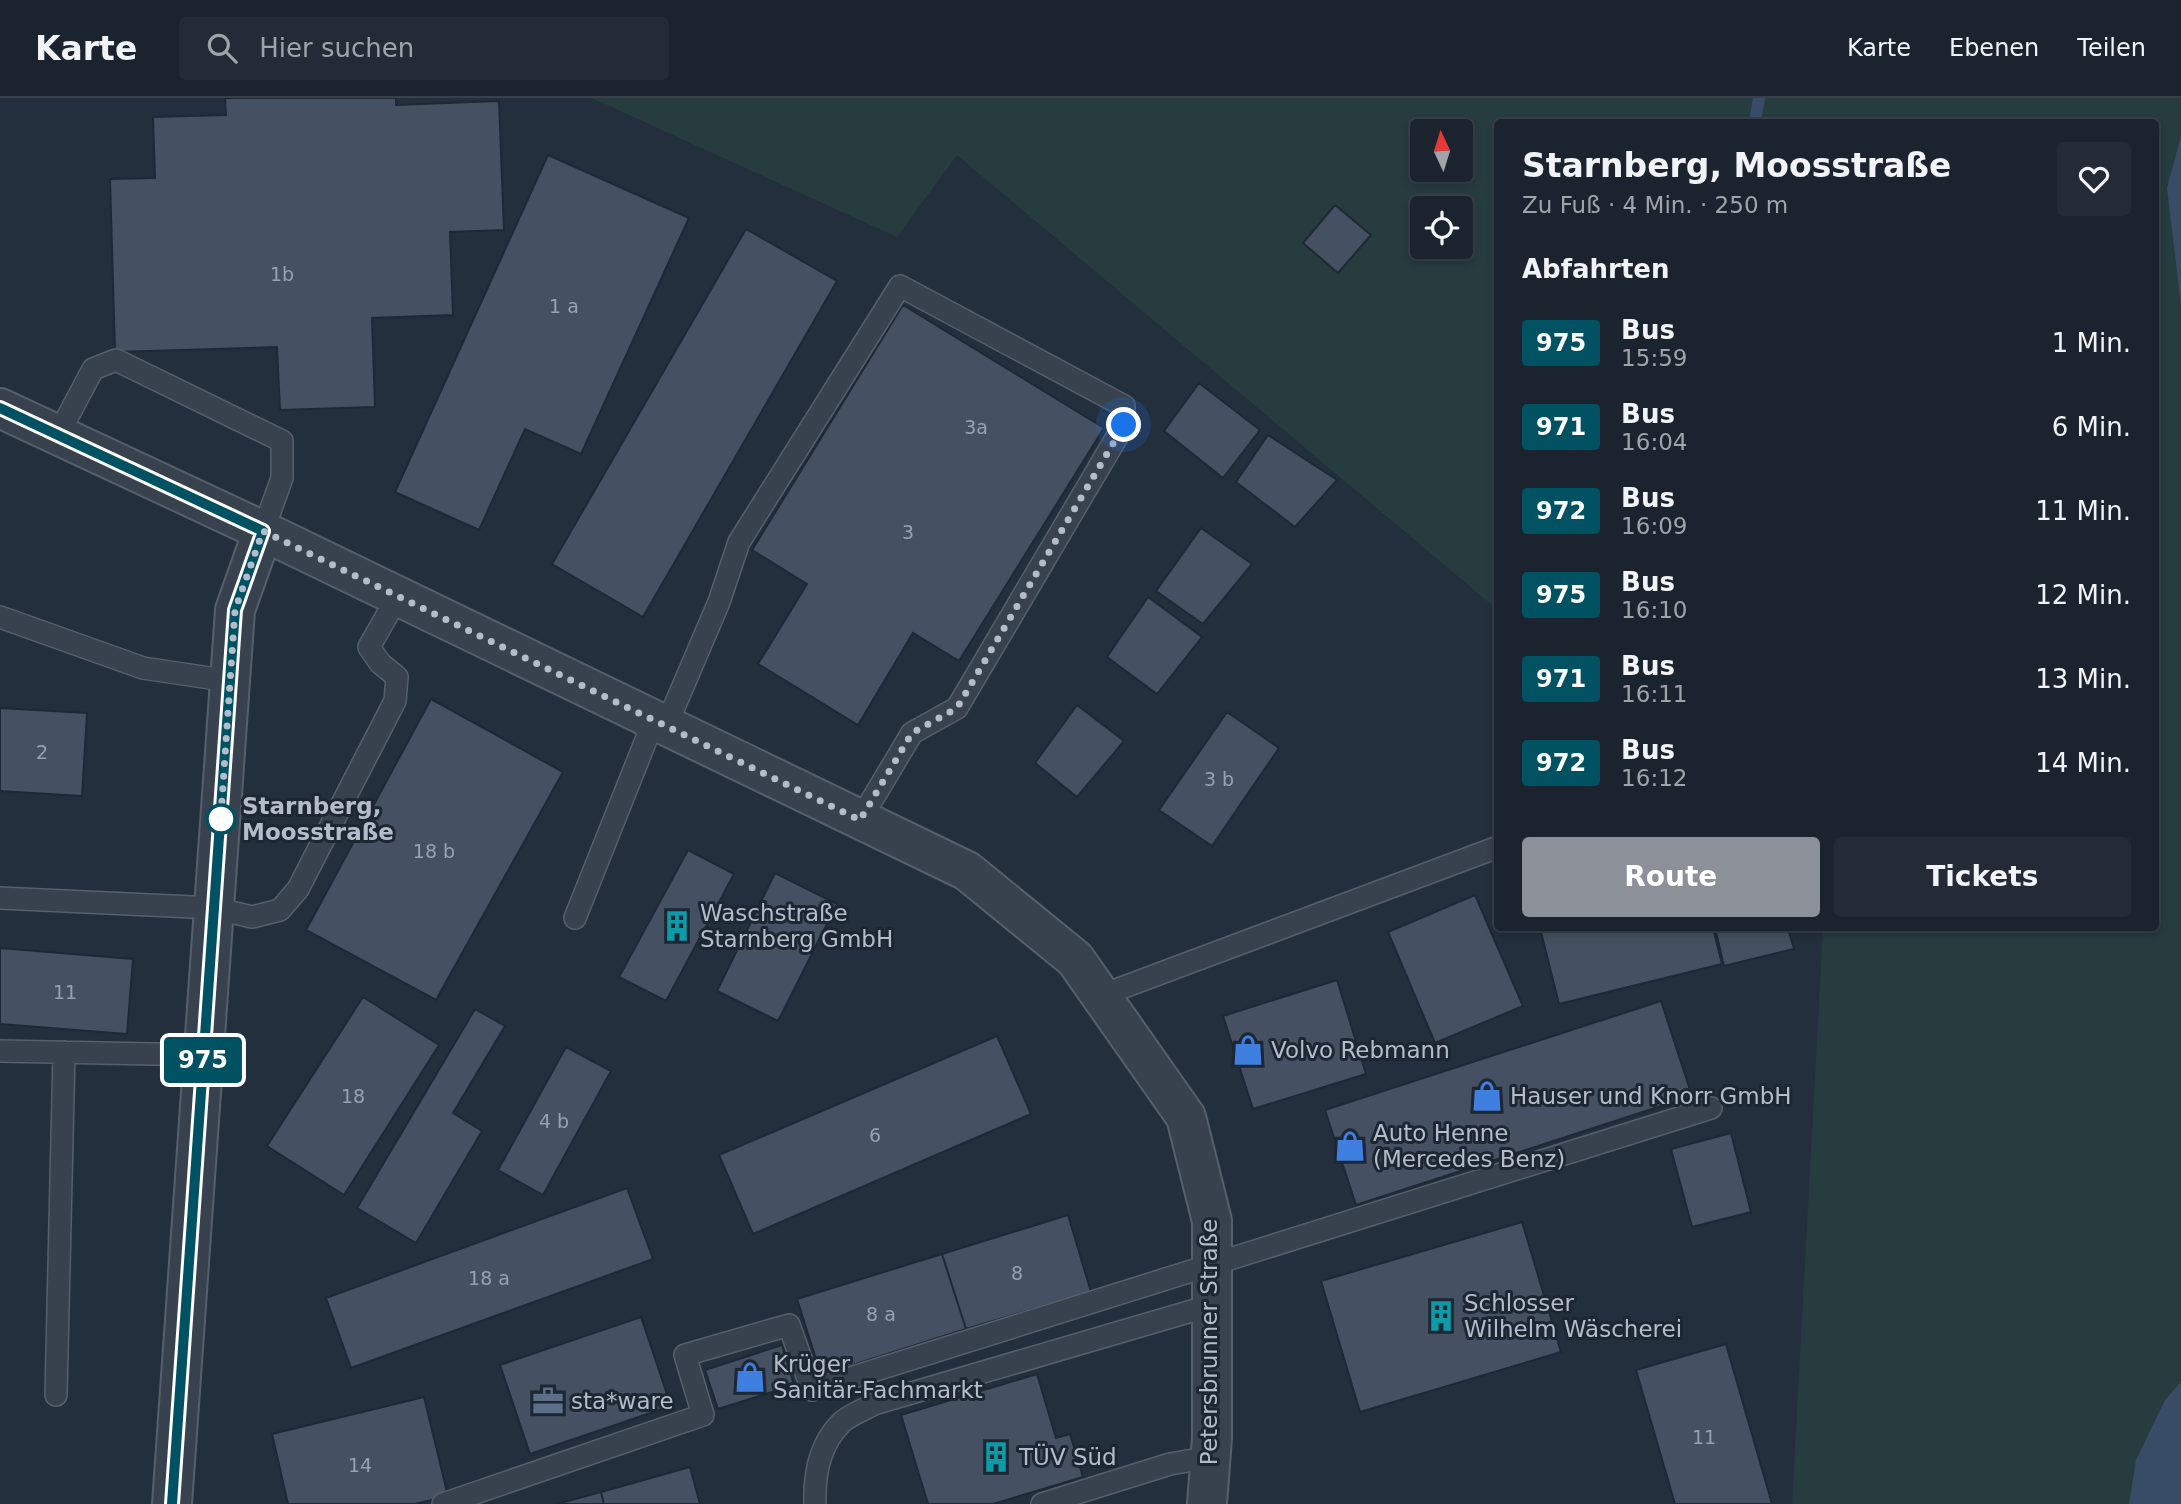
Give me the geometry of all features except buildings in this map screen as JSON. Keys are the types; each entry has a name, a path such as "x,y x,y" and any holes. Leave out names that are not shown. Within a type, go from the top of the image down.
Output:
{"street":[{"name":"Petersbrunner Straße","path":"0,408 263,531 967,872 1075,959 1186,1117 1212,1222 1211,1457 1207,1504"},
{"path":"172,1504 235,610 263,531"}],"lane":[{"path":"575,918 660,723 719,602 739,542 900,286 1124,406 1124,425 957,708 912,733 860,820"},
{"path":"58,435 93,369 116,360 282,442 282,478 263,531"},
{"path":"0,898 214,908 252,917 280,909 298,889 395,701 397,677 380,663 369,648 398,596"},
{"path":"0,617 143,668 230,681"},
{"path":"1100,996 1494,848"},
{"path":"0,1051 204,1055"},
{"path":"56,1395 64,1052"},
{"path":"443,1504 704,1415 685,1355 789,1325 812,1390 1711,1108"},
{"path":"815,1504 823,1446 842,1422 874,1404 1212,1305"},
{"path":"1042,1504 1170,1464 1211,1457"}],"green space":[{"path":"592,98 2181,98 2181,1504 1792,1504 1823,931 2159,931 2159,119 1494,119 1494,607 957,155 897,237"}],"water":[{"path":"2181,136 2181,305 2167,188"},
{"path":"2181,1382 2181,1504 2129,1504 2136,1460 2165,1400"}],"waterway":[{"path":"1756,119 1759,98"}],"bus line":[{"name":"975","path":"0,408 263,531 235,610 172,1504"}],"place":[{"name":"Starnberg, Moosstraße","path":"221,819"},
{"name":"Waschstraße Starnberg GmbH","path":"677,926"},
{"name":"Volvo Rebmann","path":"1248,1050"},
{"name":"Hauser und Knorr GmbH","path":"1487,1096"},
{"name":"Auto Henne (Mercedes Benz)","path":"1350,1146"},
{"name":"Schlosser Wilhelm Wäscherei","path":"1441,1316"},
{"name":"Krüger Sanitär-Fachmarkt","path":"750,1377"},
{"name":"sta*ware","path":"548,1401"},
{"name":"TÜV Süd","path":"996,1457"}],"route":[{"path":"221,819 220,829 235,610 263,531 860,820 912,733 957,708 1124,425"}]}
